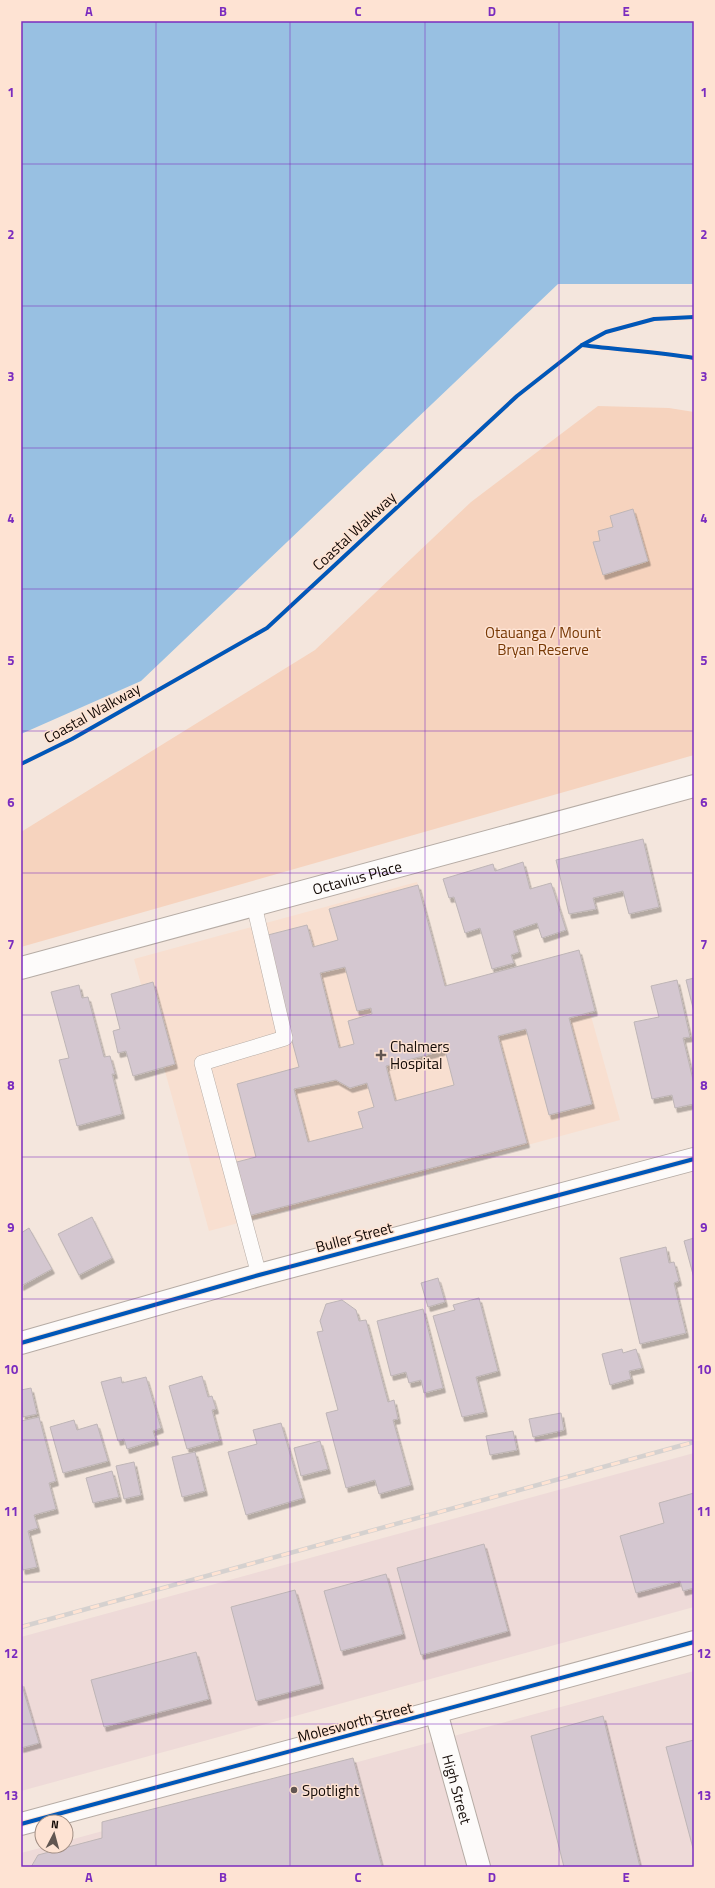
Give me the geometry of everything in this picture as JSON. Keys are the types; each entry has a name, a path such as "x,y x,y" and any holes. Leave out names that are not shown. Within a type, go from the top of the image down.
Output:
{"street":[{"name":"Octavius Place","path":"21,968 694,786"},
{"name":"Buller Street","path":"21,1343 259,1275 694,1159"},
{"name":"Molesworth Street","path":"21,1824 694,1642"},
{"name":"High Street","path":"436,1712 478,1867"}],"lane":[{"path":"254,905 285,1038 202,1063 259,1275"}],"shaded area":[{"name":"Chalmers Hospital","path":"417,882 447,989 574,955 620,1120 209,1231 134,959"},
{"path":"694,1453 694,1607 21,1791 21,1637"},
{"path":"694,1671 694,1867 21,1867 21,1853 34,1850 34,1854 74,1854 74,1839"}],"green space":[{"name":"Otauanga / Mount Bryan Reserve","path":"598,406 669,408 694,412 694,755 21,947 21,832 315,650 471,502"}],"water":[{"path":"21,21 694,21 694,284 558,284 141,681 21,734"}],"building":[{"path":"633,509 648,561 603,575 593,542 600,541 598,531 613,527 610,516"},
{"path":"643,839 659,907 629,914 623,891 593,898 596,909 569,914 556,860"},
{"path":"523,862 530,889 551,883 566,930 542,938 537,923 513,931 519,952 511,955 514,963 492,969 480,928 465,933 454,897 449,898 443,879 493,864 495,871"},
{"path":"418,885 445,986 579,950 595,1011 569,1018 592,1104 549,1115 526,1029 498,1036 527,1143 248,1216 233,1163 256,1157 237,1084 299,1067 264,936 307,925 313,947 338,940 329,909","holes":["345,967 357,1011 371,1008 372,1014 348,1021 354,1044 339,1048 320,973","445,1050 454,1085 395,1101 386,1066","336,1080 350,1088 367,1083 374,1107 358,1112 363,1128 308,1142 294,1089"]},
{"path":"694,978 694,1012 686,980"},
{"path":"677,980 690,1037 683,1038 694,1084 694,1104 675,1108 672,1095 652,1099 634,1022 659,1017 651,986"},
{"path":"153,982 175,1064 133,1076 126,1051 118,1053 113,1031 120,1029 111,994"},
{"path":"79,985 82,998 88,997 104,1057 110,1056 115,1074 112,1074 122,1114 77,1126 59,1060 69,1058 51,992"},
{"path":"92,1217 112,1258 79,1275 58,1234"},
{"path":"29,1228 52,1269 21,1286 21,1233"},
{"path":"694,1238 694,1278 684,1241"},
{"path":"666,1247 669,1263 674,1262 679,1281 674,1283 686,1333 640,1344 620,1258"},
{"path":"438,1278 445,1302 428,1307 421,1283"},
{"path":"479,1298 498,1371 476,1377 485,1412 462,1417 433,1316 455,1310 453,1305"},
{"path":"342,1300 356,1310 359,1321 366,1320 388,1402 394,1400 398,1419 393,1420 411,1485 379,1494 375,1480 346,1488 326,1413 338,1410 317,1332 323,1331 320,1321 326,1304"},
{"path":"423,1309 443,1388 424,1393 421,1380 409,1383 406,1372 391,1376 377,1321"},
{"path":"622,1349 623,1353 636,1349 642,1368 629,1371 631,1379 610,1385 602,1354"},
{"path":"202,1376 208,1397 212,1396 216,1409 212,1410 220,1440 187,1449 169,1386"},
{"path":"121,1377 122,1383 146,1377 161,1428 153,1431 156,1440 127,1449 124,1439 118,1441 101,1382"},
{"path":"31,1388 37,1414 23,1417 21,1390"},
{"path":"561,1413 564,1430 533,1437 529,1419"},
{"path":"39,1417 56,1481 49,1483 56,1509 34,1515 38,1528 28,1531 37,1567 23,1570 21,1561 21,1421"},
{"path":"74,1420 77,1430 97,1424 108,1461 63,1473 50,1427"},
{"path":"281,1423 303,1498 246,1515 228,1452 257,1444 253,1430"},
{"path":"513,1431 517,1450 490,1455 486,1436"},
{"path":"320,1441 328,1469 301,1476 294,1448"},
{"path":"195,1452 205,1491 182,1497 172,1457"},
{"path":"134,1462 141,1495 124,1499 116,1466"},
{"path":"112,1471 119,1497 93,1503 86,1478"},
{"path":"694,1493 694,1588 683,1591 680,1581 636,1593 620,1536 664,1523 659,1503"},
{"path":"484,1544 508,1631 421,1655 397,1568"},
{"path":"386,1574 403,1634 341,1651 324,1591"},
{"path":"295,1590 321,1684 256,1701 231,1607"},
{"path":"196,1652 209,1699 104,1727 91,1680"},
{"path":"21,1682 39,1743 21,1748"},
{"path":"603,1716 640,1867 564,1867 531,1736"},
{"path":"694,1740 694,1852 666,1747"},
{"name":"Spotlight","path":"353,1758 382,1867 31,1867 38,1855 74,1854 74,1845 102,1838 102,1822"}],"railway":[{"path":"21,1627 694,1442"}],"cycle path":[{"name":"Coastal Walkway","path":"21,764 72,739 267,628 517,396 582,345 606,332 654,319 694,317"},
{"path":"582,345 694,358"},
{"path":"21,1343 259,1275 694,1159"},
{"path":"21,1824 694,1642"}],"place":[{"name":"Chalmers Hospital","path":"381,1055"},
{"name":"Spotlight","path":"294,1790"}]}
